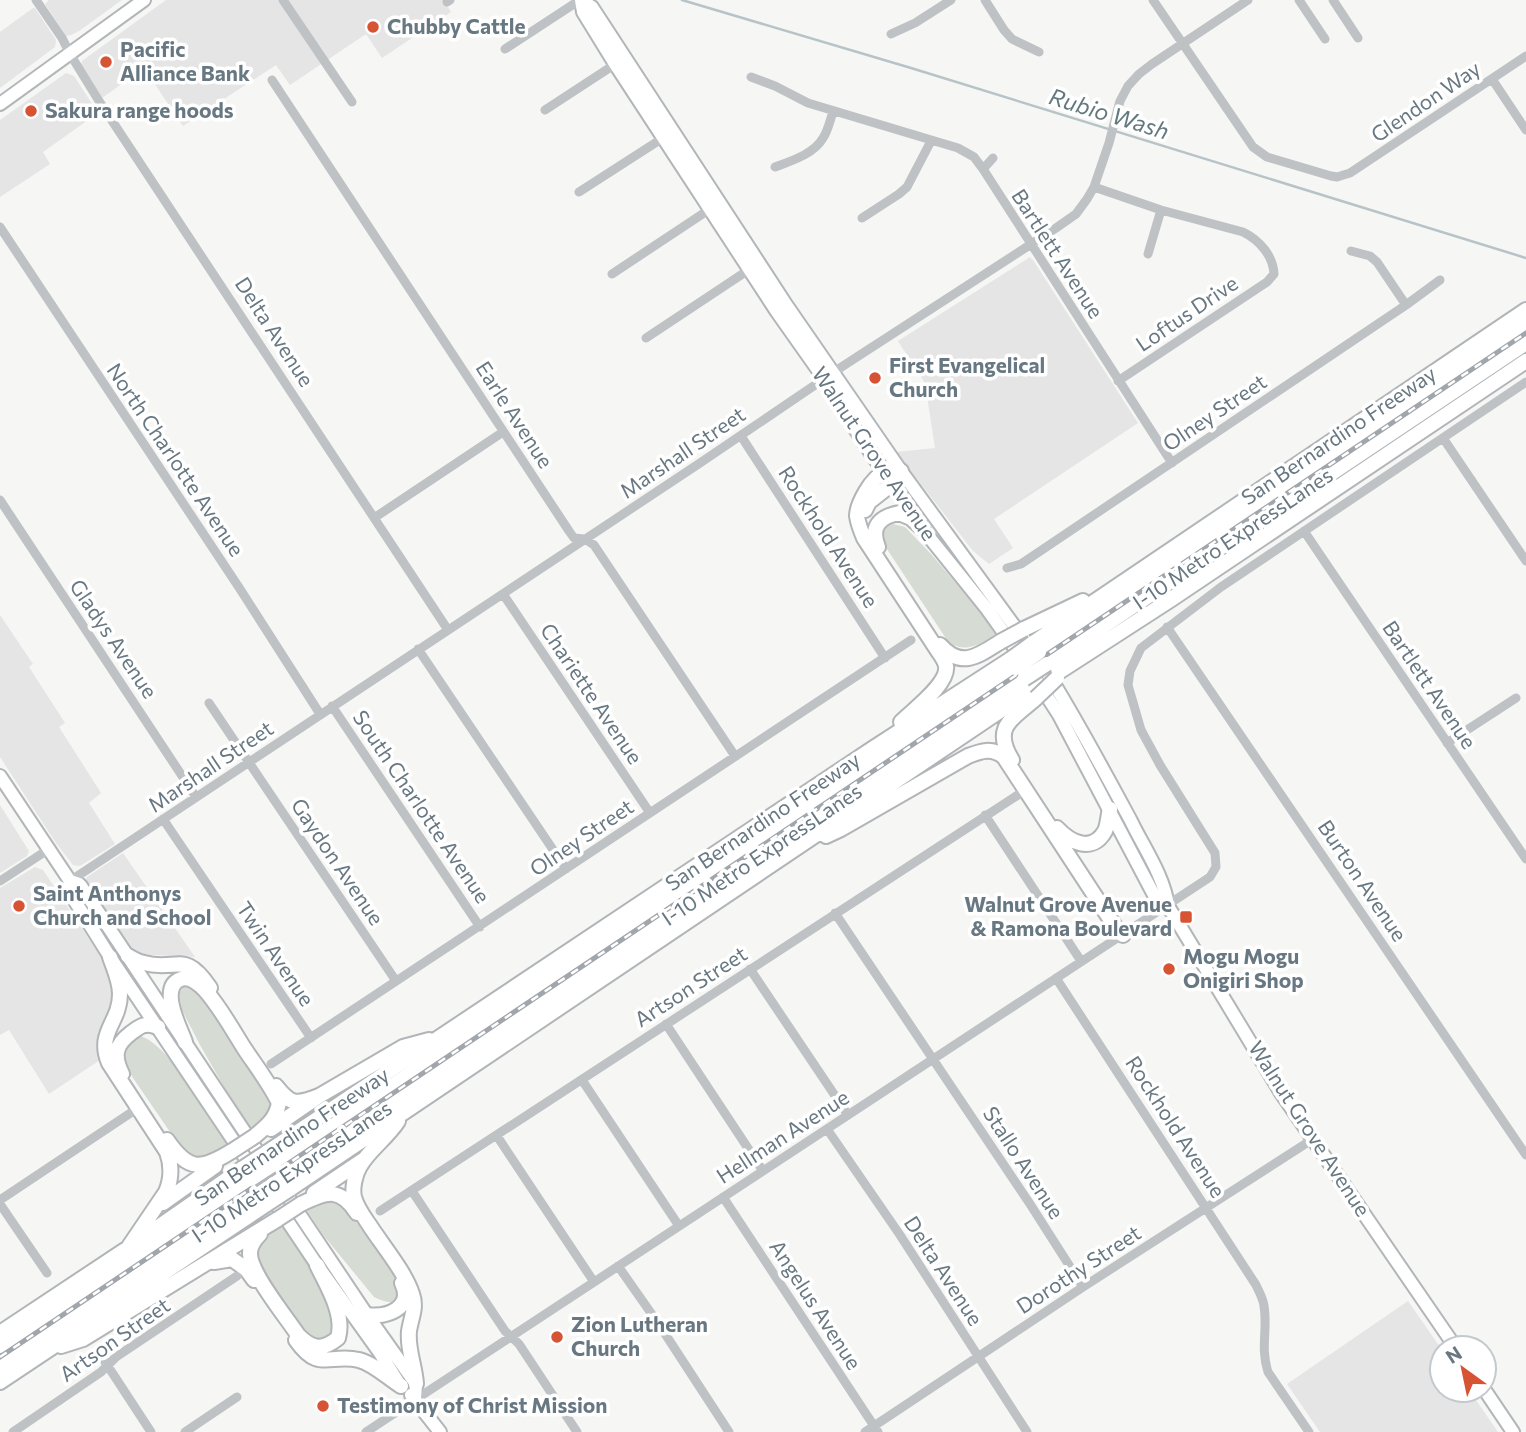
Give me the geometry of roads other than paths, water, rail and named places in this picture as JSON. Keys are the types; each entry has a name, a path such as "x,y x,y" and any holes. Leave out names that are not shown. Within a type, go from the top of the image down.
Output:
{"highway":[{"name":"San Bernardino Freeway","path":"1048,664 1122,582 1526,310"},
{"name":"I-10 Metro ExpressLanes","path":"1048,664 1526,325"},
{"name":"I-10 Metro ExpressLanes","path":"270,1158 336,1124 752,843 1048,664 1526,343"},
{"name":"San Bernardino Freeway","path":"287,1183 402,1115 792,850 1024,679 1170,600 1526,361"},
{"path":"872,749 936,689 945,674 946,666 860,529 857,519 862,500 873,481 888,478 901,471"},
{"path":"888,478 864,512 865,525 939,644 949,654 958,658 971,658 980,654 1024,629 1122,582"},
{"path":"878,547 874,533 877,525 887,517 900,513 921,527"},
{"path":"1048,664 1024,679 1003,735 1003,742 1123,935"},
{"name":"San Bernardino Freeway","path":"0,1333 270,1158 444,1035 872,749 1024,679"},
{"name":"I-10 Metro ExpressLanes","path":"0,1368 264,1199 1024,679"},
{"path":"792,850 841,829 968,756 993,750 1004,757 1123,935"},
{"path":"1057,828 1074,842 1091,842 1099,838 1107,828 1110,809"},
{"path":"128,956 143,963 179,964 193,968 205,981 287,1098 299,1103 319,1096"},
{"path":"110,957 120,994 118,1010 105,1039 104,1052 167,1152 171,1163 166,1192 128,1248"},
{"path":"158,1027 141,1026 120,1041 117,1063 173,1149 185,1161 193,1165 203,1165 214,1162 255,1136 276,1116 279,1103 226,1020 204,990 190,979 182,979 176,983 171,989 170,1000 185,1042"},
{"path":"255,1136 403,1048 444,1035"},
{"path":"402,1115 358,1169 355,1198 414,1297 409,1333 411,1389"},
{"path":"152,1211 232,1151"},
{"path":"301,1204 365,1159"},
{"name":"I-10 Metro ExpressLanes","path":"0,1346 247,1173"},
{"path":"46,1350 83,1339 301,1204 327,1193 346,1199 352,1205 405,1288 405,1301 387,1315 367,1315"},
{"name":"San Bernardino Freeway","path":"0,1382 264,1199"},
{"path":"278,1219 252,1243 249,1256 252,1265 298,1335 306,1343 319,1347 338,1338 340,1325 337,1311 317,1265"},
{"path":"206,1265 228,1259 241,1264 301,1348 312,1358 357,1360 411,1389"}],"main road":[{"path":"0,104 144,0"},
{"name":"Walnut Grove Avenue","path":"581,0 583,12 620,61 829,377 888,478 921,527 987,608 1026,664 1059,715 1155,897 1167,906 1282,1093 1446,1334"},
{"name":"Walnut Grove Avenue","path":"829,377 1029,646 1069,708 1150,859 1166,892 1167,906"},
{"path":"0,776 70,881 79,884 128,956 367,1315 440,1432"},
{"path":"70,881 68,890 110,957 317,1265 380,1353 411,1389"},
{"path":"1494,1404 1513,1432"}],"street":[{"name":"Delta Avenue","path":"36,0 448,630"},
{"path":"284,0 352,102"},
{"path":"505,49 581,0"},
{"path":"891,34 915,23 951,0"},
{"path":"985,0 1012,39 1039,52"},
{"path":"1153,0 1182,44"},
{"name":"Marshall Street","path":"70,881 1076,214 1094,187 1120,101 1128,86 1139,74 1248,0"},
{"path":"1299,0 1325,39"},
{"path":"1333,0 1358,38"},
{"name":"Glendon Way","path":"1182,44 1247,140 1259,153 1337,177 1344,176 1526,56"},
{"path":"545,110 620,61"},
{"name":"Bartlett Avenue","path":"751,76 808,103 958,148 974,157 1172,463"},
{"path":"1492,79 1526,130"},
{"name":"Earle Avenue","path":"272,80 574,538 585,539 594,545 736,757"},
{"path":"775,167 804,154 821,142 834,112"},
{"path":"579,192 668,134"},
{"path":"862,218 907,187 931,141"},
{"path":"983,170 993,158"},
{"path":"1094,187 1161,210 1148,254"},
{"path":"612,274 715,206"},
{"name":"Loftus Drive","path":"1118,382 1267,282 1274,274 1270,258 1253,237 1161,210"},
{"name":"North Charlotte Avenue","path":"0,227 320,714"},
{"path":"1351,251 1377,262 1406,305"},
{"path":"646,338 755,266"},
{"name":"Olney Street","path":"1007,568 1021,564 1440,280"},
{"path":"1167,627 1221,587 1526,382"},
{"path":"374,517 503,432"},
{"name":"Rockhold Avenue","path":"741,436 885,658"},
{"path":"1443,438 1526,561"},
{"name":"Gladys Avenue","path":"0,500 196,797"},
{"name":"Bartlett Avenue","path":"1304,531 1526,859"},
{"name":"Chariette Avenue","path":"503,594 650,813"},
{"name":"Hellman Avenue","path":"366,1432 411,1389 511,1336 1206,881 1216,867 1215,853 1149,747 1141,730 1128,685 1130,671 1141,648 1167,627"},
{"name":"Burton Avenue","path":"1167,627 1526,1155"},
{"name":"Olney Street","path":"271,1064 911,640"},
{"path":"418,649 566,869"},
{"path":"1447,743 1516,698"},
{"name":"Gaydon Avenue","path":"209,703 396,981"},
{"name":"South Charlotte Avenue","path":"332,706 480,927"},
{"name":"Artson Street","path":"380,1211 1021,793"},
{"path":"985,815 1081,961"},
{"name":"Twin Avenue","path":"163,819 311,1038"},
{"path":"0,881 49,849"},
{"path":"835,913 933,1059"},
{"path":"750,969 848,1115"},
{"name":"Rockhold Avenue","path":"1056,978 1256,1285 1265,1309 1263,1346 1268,1372 1309,1432"},
{"path":"666,1024 763,1171"},
{"name":"Stallo Avenue","path":"933,1059 1083,1287"},
{"path":"582,1080 679,1226"},
{"path":"47,1273 0,1202 138,1108"},
{"name":"Delta Avenue","path":"827,1129 900,1235 1027,1432"},
{"path":"496,1136 594,1282"},
{"name":"Dorothy Street","path":"872,1430 1083,1287 1313,1139"},
{"path":"412,1191 505,1331 519,1344 577,1432"},
{"name":"Angelus Avenue","path":"723,1197 872,1430"},
{"path":"618,1266 729,1432"},
{"name":"Artson Street","path":"13,1432 109,1367 116,1357 237,1276"},
{"path":"97,1352 151,1432"},
{"path":"185,1432 237,1397"}],"waterway":[{"name":"Rubio Wash","path":"682,0 1526,258"}],"railway":[{"path":"0,1357 1526,333"}],"place":[{"name":"Chubby Cattle","path":"373,27"},
{"name":"Pacific Alliance Bank","path":"106,62"},
{"name":"Sakura range hoods","path":"31,111"},
{"name":"First Evangelical Church","path":"875,378"},
{"name":"Saint Anthonys Church and School","path":"19,906"},
{"name":"Walnut Grove Avenue & Ramona Boulevard","path":"1186,917"},
{"name":"Mogu Mogu Onigiri Shop","path":"1169,969"},
{"name":"Zion Lutheran Church","path":"557,1337"},
{"name":"Testimony of Christ Mission","path":"323,1406"}]}
